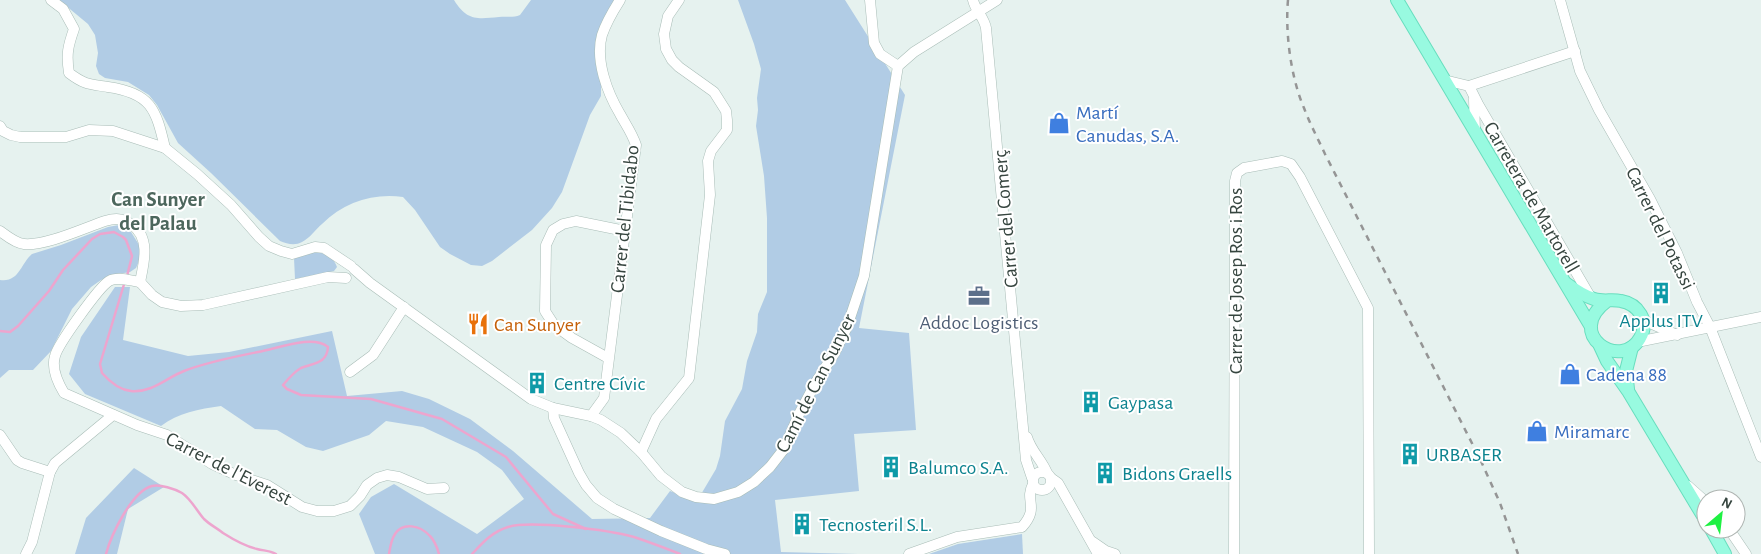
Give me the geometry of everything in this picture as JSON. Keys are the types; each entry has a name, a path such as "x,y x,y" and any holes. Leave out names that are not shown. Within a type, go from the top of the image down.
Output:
{"main road":[{"name":"Carretera de Martorell","path":"1397,0 1590,325 1592,336 1628,391 1696,504"},
{"name":"Carretera de Martorell","path":"1564,281 1574,290 1590,298 1607,302 1617,300 1631,304 1639,311 1643,320 1642,332 1634,345 1626,371 1628,391"},
{"path":"1590,325 1596,311 1607,302"},
{"path":"1600,346 1610,351 1616,351 1634,345"},
{"path":"1716,539 1725,554"}],"street":[{"path":"51,0 63,9 74,29 67,47 69,73 82,83 122,89 136,94 148,102 160,126 165,148"},
{"name":"Carrer del Tibidabo","path":"591,416 604,398 636,145 632,133 610,96 603,70 601,53 605,26 620,0"},
{"path":"0,126 3,131 11,135 20,136 66,137 89,130 113,132 165,148 197,174 230,205 269,246 281,252 292,254 315,247 324,248 336,256 349,273 370,283 531,399 552,408 591,416 601,420 621,433 641,452 656,419 689,378 710,196 708,161 711,151 727,130 728,120 726,111 714,92 679,67 672,60 666,49 664,34 668,16 679,0"},
{"path":"870,0 874,44 880,54 898,66 914,52 997,0"},
{"name":"Carrer del Comerç","path":"974,0 974,6 980,12 986,28 1026,460 1042,482"},
{"name":"Carrer del Potassi","path":"1560,0 1580,71 1599,110 1650,199 1677,253 1696,302 1710,327 1761,457"},
{"path":"1444,80 1469,86 1575,51"},
{"name":"Camí de Can Sunyer","path":"641,452 661,476 682,492 696,497 714,499 738,492 754,482 770,467 784,448 816,382 834,354 846,327 864,276 898,66"},
{"name":"Carretera de Martorell","path":"1469,86 1590,298"},
{"name":"Carretera de Martorell","path":"1474,96 1475,133"},
{"name":"Carrer de Josep Ros i Ros","path":"1234,554 1235,180 1237,173 1244,168 1282,162 1291,164 1300,177 1368,308 1369,554"},
{"path":"0,231 10,239 24,244 48,241 113,219 122,220 133,225 142,233 144,260 140,282 152,295 162,302 181,306 203,305 349,273"},
{"path":"608,358 572,338 554,325 545,311 546,245 553,230 563,224 576,221 625,231"},
{"name":"Carrer de l'Everest","path":"140,282 121,279 110,280 100,289 81,314 55,356 55,373 64,393 137,425 167,435 212,464 236,475 267,485 302,506 317,511 334,511 350,506 367,485 377,478 386,475 399,477 427,489 444,488"},
{"path":"350,372 373,355 404,307"},
{"path":"1634,345 1761,317"},
{"path":"1643,320 1677,335"},
{"path":"552,408 554,418 579,473 597,498 614,509 706,549 725,554"},
{"path":"26,554 32,542 50,472 55,463 113,415"},
{"name":"Carrer del Comerç","path":"909,554 957,537 1022,527 1029,519 1030,496 1042,482 1040,460 1029,445 1023,428"},
{"path":"0,435 17,460 50,472"},
{"path":"1042,482 1064,495 1098,554"},
{"name":"Carretera de Martorell","path":"1683,482 1696,493"},
{"path":"1087,536 1097,546 1115,554"},
{"path":"1736,539 1746,554"}],"shaded area":[{"path":"59,0 454,0 463,12 468,15 485,18 520,15 531,0 614,0 595,48 601,82 601,96 590,115 562,192 552,208 532,230 492,261 482,266 471,265 440,247 415,210 403,197 381,196 359,201 331,216 302,242 291,244 280,241 178,143 157,105 149,95 128,82 105,78 99,74 96,66 98,53 95,35 88,24"},
{"path":"738,0 845,0 905,95 859,328 909,333 916,430 854,434 859,491 775,500 781,552 858,554 375,554 359,514 371,497 394,484 477,534 524,499 502,470 477,452 423,427 386,421 369,435 323,451 306,447 277,430 255,429 221,406 189,412 161,426 85,394 69,374 81,337 115,287 130,287 123,340 188,356 229,352 332,331 347,396 402,391 429,399 470,419 513,451 592,519 650,518 670,491 697,501 716,469 720,456 725,421 742,389 747,361 757,332 758,314 767,292 767,218 764,176 756,126 761,69"},
{"path":"119,225 131,232 141,248 136,268 130,272 112,275 91,287 72,309 51,351 33,370 9,370 0,378 0,280 6,280 16,275 32,254 108,227"},
{"path":"313,252 328,255 337,267 334,271 295,279 294,258"},
{"path":"134,468 164,487 128,509 117,554 75,554 86,518"},
{"path":"1022,534 1023,554 929,554 958,544"}],"waterway":[{"path":"0,331 10,332 18,326 49,291 63,270 92,239 100,234 114,232 126,240 132,256 127,276"},
{"path":"125,281 100,364 102,373 119,387 131,391 146,390 177,374 211,362 294,343 321,343 328,347 325,357 319,362 301,368 296,372 283,385 287,389 301,395 371,399 442,419 506,457 553,514 586,529"},
{"path":"106,554 112,536 123,515 137,496 152,486 167,487 182,493 206,521 223,533 252,548 276,554"},
{"path":"472,554 497,532 519,525 551,525 622,534 680,554"},
{"path":"389,554 395,534 398,530 407,526 417,527 426,532 436,544 439,554"}],"railway":[{"path":"1288,0 1287,27 1292,69 1306,114 1480,459 1500,503 1518,554"}],"place":[{"name":"Martí Canudas, S.A.","path":"1059,123"},
{"name":"Applus ITV","path":"1661,293"},
{"name":"Addoc Logistics","path":"979,296"},
{"name":"Can Sunyer","path":"478,324"},
{"name":"Cadena 88","path":"1570,374"},
{"name":"Centre Cívic","path":"537,383"},
{"name":"Gaypasa","path":"1091,402"},
{"name":"Miramarc","path":"1537,431"},
{"name":"URBASER","path":"1410,454"},
{"name":"Balumco S.A.","path":"891,467"},
{"name":"Bidons Graells","path":"1105,473"},
{"name":"Tecnosteril S.L.","path":"802,524"}],"district":[{"name":"Can Sunyer del Palau","path":"158,211"}]}
